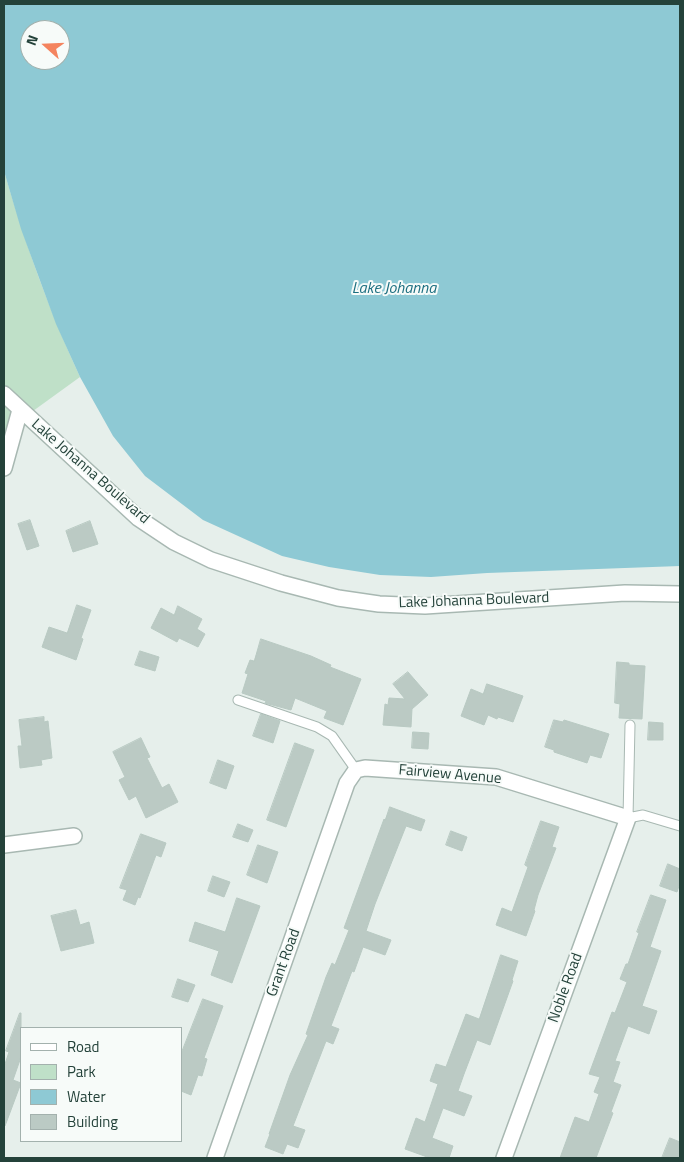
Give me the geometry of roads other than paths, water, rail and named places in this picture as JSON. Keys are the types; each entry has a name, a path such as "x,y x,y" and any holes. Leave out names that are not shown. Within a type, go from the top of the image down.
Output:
{"street":[{"name":"Lake Johanna Boulevard","path":"4,394 107,491 146,523 174,542 211,560 281,583 338,598 379,604 425,606 625,593 680,594"},
{"path":"4,468 20,410"},
{"name":"Fairview Avenue","path":"356,770 365,768 496,777 628,818"},
{"name":"Grant Road","path":"214,1158 347,783 356,770"},
{"name":"Noble Road","path":"504,1158 628,818"},
{"path":"4,844 74,836"}],"lane":[{"path":"238,700 317,727 332,736 356,770"},
{"path":"630,726 628,818 643,815 680,826"}],"water":[{"name":"Lake Johanna","path":"4,4 680,4 680,566 487,573 431,577 380,575 329,567 282,556 203,520 145,476 113,436 80,377 56,324 21,229 4,171"}]}
